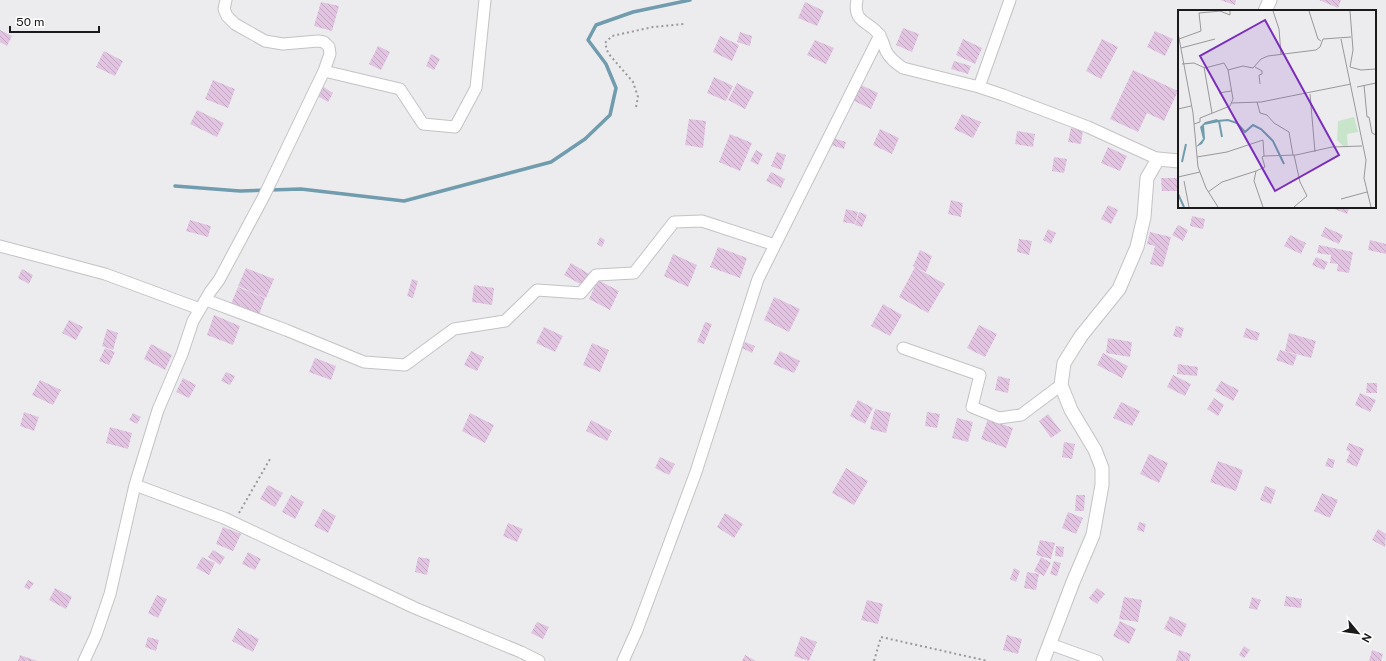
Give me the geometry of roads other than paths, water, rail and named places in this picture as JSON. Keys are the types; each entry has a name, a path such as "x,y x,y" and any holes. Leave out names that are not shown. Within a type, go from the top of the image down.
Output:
{"street":[{"path":"84,661 96,636 110,594 135,485 158,410 182,354 193,321 219,280 264,196 324,71 330,54 329,47 324,42 318,41 283,44 265,41 235,24 227,16 224,9 226,0"},
{"path":"324,71 400,89 423,124 456,127 476,88 485,0"},
{"path":"857,0 856,8 858,17 880,36 886,51 893,61 904,68 979,87 1088,127 1158,159 1178,161"},
{"path":"979,87 1010,0"},
{"path":"1265,10 1270,0"},
{"path":"623,661 637,630 696,472 758,279 880,36"},
{"path":"1043,661 1073,582 1093,535 1102,485 1102,468 1095,450 1071,410 1061,384 1064,363 1082,336 1119,289 1137,247 1144,217 1147,178 1158,159"},
{"path":"0,246 105,274 286,330 364,362 405,365 454,329 505,322 537,290 581,293 596,274 634,273 674,222 702,221 775,245"},
{"path":"903,348 980,375 972,407 999,418 1022,415 1061,384"},
{"path":"135,485 234,522 415,608 522,652 539,661"},
{"path":"1050,644 1097,661"}],"waterway":[{"path":"175,186 240,191 301,189 404,201 551,162 585,139 610,115 616,88 606,64 588,40 596,25 633,12 690,0"}]}
